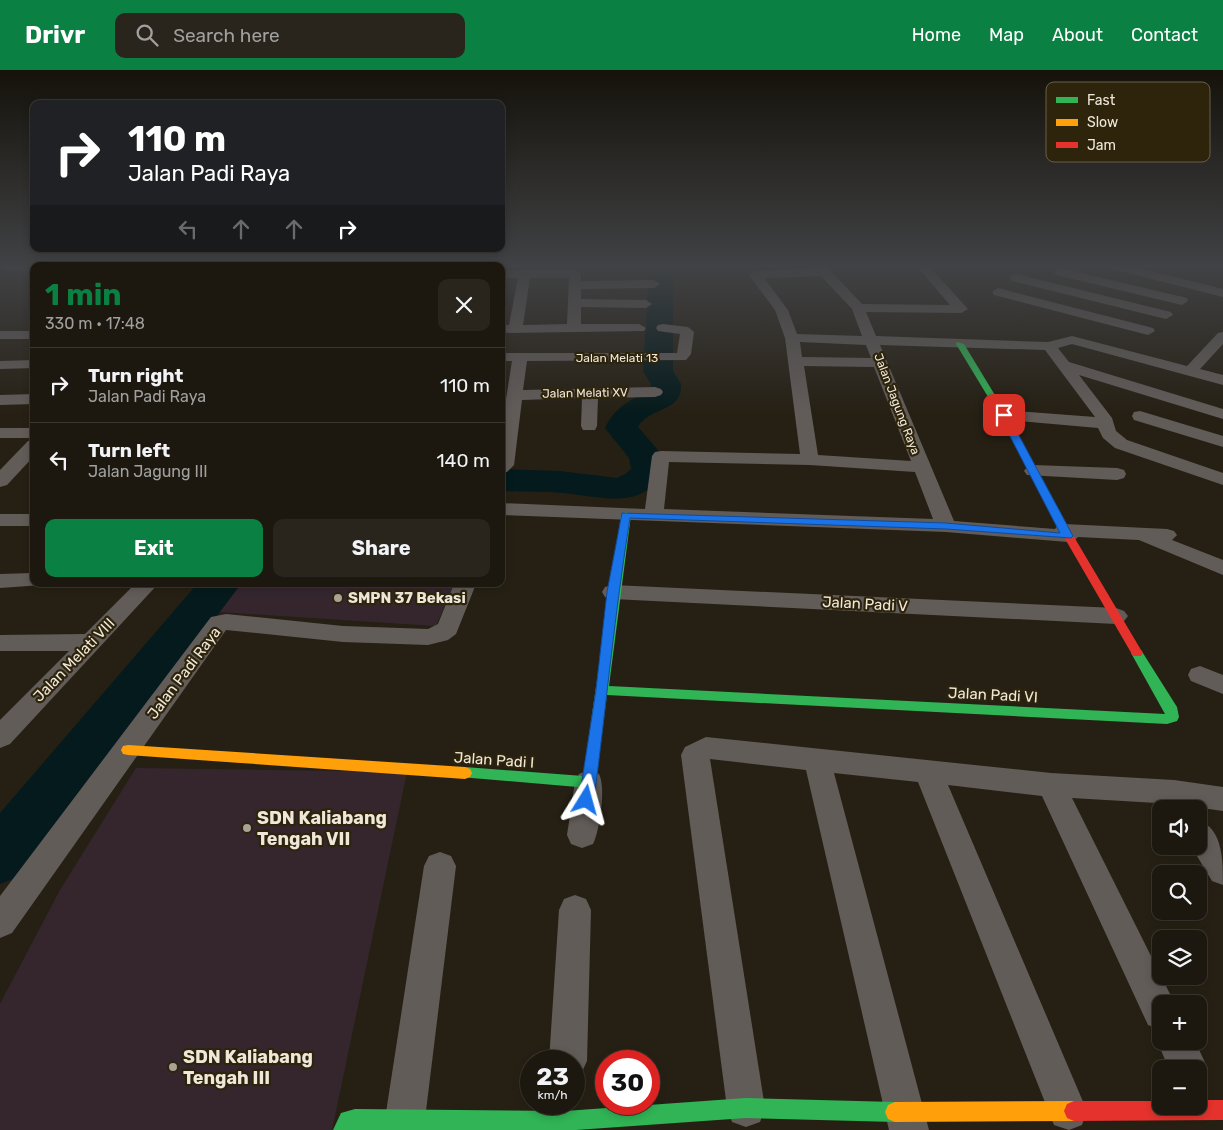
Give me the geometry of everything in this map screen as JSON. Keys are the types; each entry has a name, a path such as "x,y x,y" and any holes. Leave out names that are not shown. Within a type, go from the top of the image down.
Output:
{"street":[{"path":"512,315 508,329 640,328"},
{"path":"574,329 575,315"},
{"path":"783,315 792,338 810,460"},
{"name":"Jalan Jagung Raya","path":"861,315 946,526"},
{"path":"1088,315 1148,331"},
{"path":"1122,353 1165,315"},
{"name":"Jalan Melati 13","path":"505,357 674,358 684,354 688,335 683,330 663,328"},
{"path":"0,335 30,335"},
{"path":"1189,372 1223,336"},
{"path":"792,338 1049,346 1072,340 1223,380"},
{"name":"Jalan Padi VI","path":"602,690 1167,719 1172,717 1172,711 1066,533 1004,415 960,344"},
{"path":"1049,346 1101,414 1109,434 1120,444 1223,479"},
{"path":"505,465 520,357"},
{"path":"796,361 881,363"},
{"path":"0,365 30,364"},
{"path":"1062,365 1223,414"},
{"name":"Jalan Melati XV","path":"514,395 655,392"},
{"path":"590,393 590,426"},
{"path":"0,400 30,400"},
{"path":"1004,415 1104,424"},
{"path":"1140,416 1223,442"},
{"path":"0,433 30,433"},
{"path":"3,474 30,449"},
{"path":"654,515 661,456 810,460 921,467"},
{"path":"3,474 30,471"},
{"path":"1033,472 1117,474"},
{"path":"505,509 1167,536"},
{"path":"582,835 613,592 626,515"},
{"path":"0,520 30,520"},
{"path":"1140,534 1223,568"},
{"path":"0,581 30,580"},
{"name":"Jalan Melati VIII","path":"0,737 9,718 92,642 144,587"},
{"name":"Jalan Padi Raya","path":"0,922 128,750 219,623 226,622 343,634 428,637 440,634 448,628 465,587"},
{"name":"Jalan Padi V","path":"613,592 1116,616"},
{"path":"0,643 92,642"},
{"path":"1200,674 1223,685"},
{"path":"746,1108 695,755 706,748 1051,785 1171,800"},
{"name":"Jalan Padi I","path":"128,750 589,782"},
{"path":"817,759 907,1121"},
{"path":"928,772 1068,1111"},
{"path":"1051,785 1153,995"},
{"path":"1201,800 1223,799"},
{"path":"1207,846 1223,872"},
{"path":"405,1119 440,866"},
{"path":"569,1050 575,910"},
{"path":"585,1112 746,1108 907,1121 1210,1103"},
{"path":"343,1130 348,1120 355,1119 405,1119 520,1114"}],"shaded area":[{"name":"SMPN 37 Bekasi","path":"236,587 453,587 436,626 219,612"},
{"name":"SDN Kaliabang Tengah III","path":"136,768 407,772 332,1130 0,1130 0,1004 60,890"}],"waterway":[{"path":"505,480 560,482 621,489 638,482 649,471 646,456 621,428 633,412 664,396 666,384 658,371 660,315"},
{"path":"0,857 218,587"}],"traffic: fast":[{"path":"960,344 1003,415 1062,525"},
{"path":"465,773 589,782 626,515"},
{"path":"602,690 1167,719 1172,717 1172,711 1137,653"},
{"path":"343,1130 348,1120 355,1119 565,1121 746,1108 895,1112"}],"traffic: slow":[{"path":"128,750 465,773"},
{"path":"895,1112 1074,1111"}],"traffic: jam":[{"path":"1062,525 1137,653"},
{"path":"1074,1111 1223,1110"}],"place":[{"name":"SMPN 37 Bekasi","path":"338,598"},
{"name":"SDN Kaliabang Tengah VII","path":"247,828"},
{"name":"SDN Kaliabang Tengah III","path":"173,1067"}],"route":[{"path":"586,800 602,690 613,592 626,515 946,526 1068,536 1004,415"}]}
